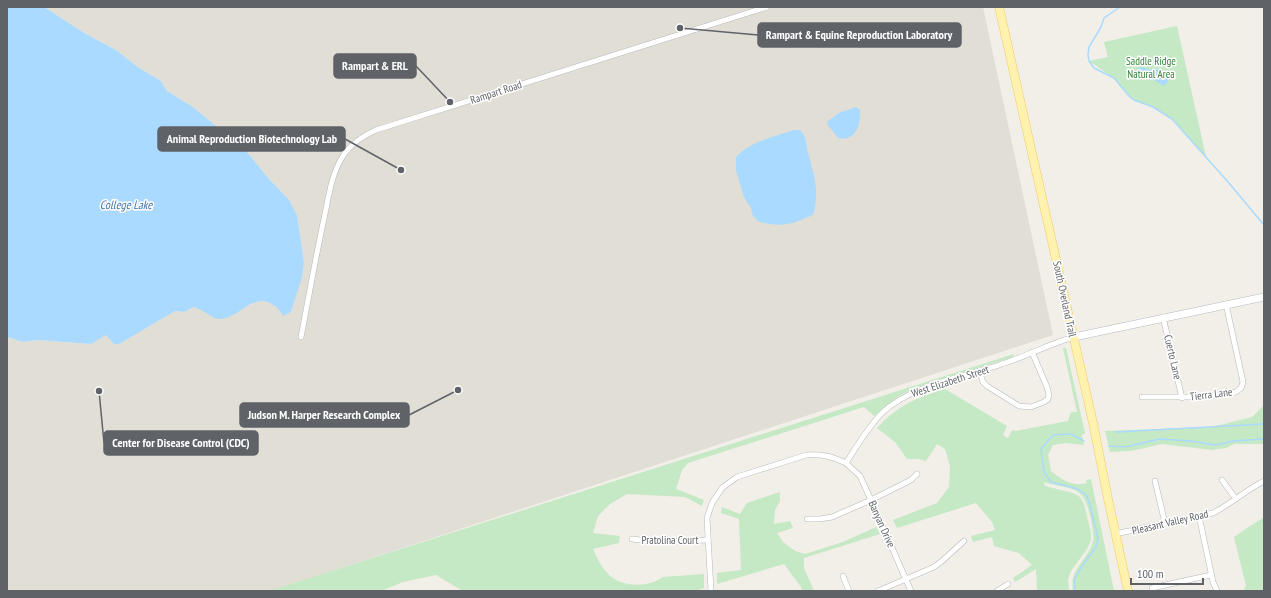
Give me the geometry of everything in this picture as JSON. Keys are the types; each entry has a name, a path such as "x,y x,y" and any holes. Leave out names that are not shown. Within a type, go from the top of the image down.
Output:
{"main road":[{"name":"South Overland Trail","path":"999,7 1074,337 1128,591"},
{"name":"West Elizabeth Street","path":"1074,337 1264,297"}],"street":[{"name":"Rampart Road","path":"301,337 319,241 333,179 342,156 360,138 376,130 767,7"},
{"name":"Tierra Lane","path":"1142,397 1205,397 1236,392 1241,388 1243,385 1226,304"},
{"name":"Cuerto Lane","path":"1164,317 1182,398"},
{"name":"West Elizabeth Street","path":"846,462 882,413 905,397 921,389 1009,362 1059,341 1074,337"},
{"path":"979,371 983,382 987,386 1019,406 1031,407 1044,402 1048,399 1049,394 1032,352"},
{"path":"711,591 707,518 712,503 722,488 737,477 806,455 817,454 829,456 846,462"},
{"name":"Banyan Drive","path":"846,462 860,476 911,591"},
{"path":"807,519 832,517 911,480 917,474"},
{"path":"1222,480 1236,499"},
{"path":"1156,481 1164,523"},
{"name":"Pleasant Valley Road","path":"1115,534 1213,513 1264,481"},
{"path":"1199,516 1211,575 1217,591"},
{"name":"Pratolina Court","path":"632,539 656,542 708,540"},
{"path":"878,591 934,567 964,541"},
{"path":"1152,588 1211,575"},
{"path":"843,576 849,591"},
{"path":"997,591 1008,584"}],"shaded area":[{"path":"44,7 983,7 1053,335 271,591 7,591 7,337 23,342 37,340 90,344 106,334 114,344 175,311 184,312 194,307 202,309 213,317 219,319 228,317 257,301 267,301 280,310 283,315 291,312 304,262 297,215 289,200 246,151 193,107 167,91 161,81 139,68 116,50 86,34"}],"green space":[{"name":"Saddle Ridge Natural Area","path":"1177,26 1206,157 1172,119 1153,107 1134,100 1114,78 1089,61 1108,57 1104,42"},
{"path":"1063,348 1066,348 1085,433 1082,435 1084,445 1065,443 1053,445 1048,455 1051,471 1063,480 1077,484 1087,483 1086,480 1091,479 1114,591 1073,591 1073,577 1089,550 1093,541 1093,535 1091,520 1085,501 1082,495 1072,489 1046,483 1044,481 1045,486 1073,493 1080,497 1084,504 1091,533 1091,540 1087,549 1071,571 1068,579 1069,591 1037,591 1036,569 1015,582 1013,578 1032,565 1019,553 994,546 992,537 973,542 971,536 995,530 992,522 976,503 897,528 893,520 937,503 949,487 950,466 945,449 937,444 926,461 907,459 895,442 877,428 893,413 908,403 945,389 1007,426 1003,435 1008,438 1012,430 1016,431 1068,421 1071,412 1077,412"},
{"path":"1014,354 1013,357 914,388 897,397 874,416 864,407 688,463 682,470 676,489 704,500 702,506 685,497 627,494 610,504 598,516 593,533 620,536 619,543 593,549 604,569 613,578 624,583 638,585 652,583 663,577 704,574 704,588 694,591 463,591 436,575 403,582 381,591 269,591"},
{"path":"1264,405 1264,444 1234,444 1226,448 1212,450 1162,444 1131,451 1110,452 1105,431 1212,427 1252,417"},
{"path":"780,492 780,501 775,510 774,524 790,521 793,528 777,533 783,542 795,551 805,554 843,542 876,527 880,534 804,558 804,568 814,591 802,591 801,587 784,564 717,584 717,573 741,570 739,519 721,513 722,507 740,514 747,503"},
{"path":"1264,517 1264,591 1243,591 1246,586 1234,537"}],"water":[{"name":"College Lake","path":"7,7 44,7 86,34 116,50 139,68 161,81 167,91 193,107 246,151 289,200 297,215 304,262 302,277 291,312 283,316 274,305 263,301 251,304 226,318 219,319 194,307 184,312 175,311 119,344 114,344 106,335 91,344 37,340 23,342 7,337"},
{"path":"1141,67 1152,70 1153,68 1158,70 1158,72 1162,72 1169,79 1167,83 1163,86 1137,71 1138,68"},
{"path":"856,107 860,110 860,121 856,131 853,135 844,139 838,138 827,124 828,121 839,113"},
{"path":"794,130 800,130 804,135 814,176 816,199 813,215 793,223 779,225 763,223 758,221 753,216 751,208 745,199 736,170 736,157 756,143"}],"waterway":[{"path":"1120,7 1104,18 1101,27 1089,47 1089,61 1094,68 1114,78 1134,100 1153,107 1172,119 1264,225"},
{"path":"1116,432 1264,424"},
{"path":"1075,591 1074,580 1096,547 1098,538 1087,496 1078,489 1051,482 1044,472 1041,449 1053,435 1071,434 1084,441"},
{"path":"1109,446 1125,447 1160,439 1190,441 1215,445 1234,441 1264,439"}],"place":[{"name":"Rampart & Equine Reproduction Laboratory","path":"680,28"},
{"name":"Rampart & ERL","path":"450,102"},
{"name":"Animal Reproduction Biotechnology Lab","path":"401,170"},
{"name":"Judson M. Harper Research Complex","path":"458,390"},
{"name":"Center for Disease Control (CDC)","path":"99,391"}]}
